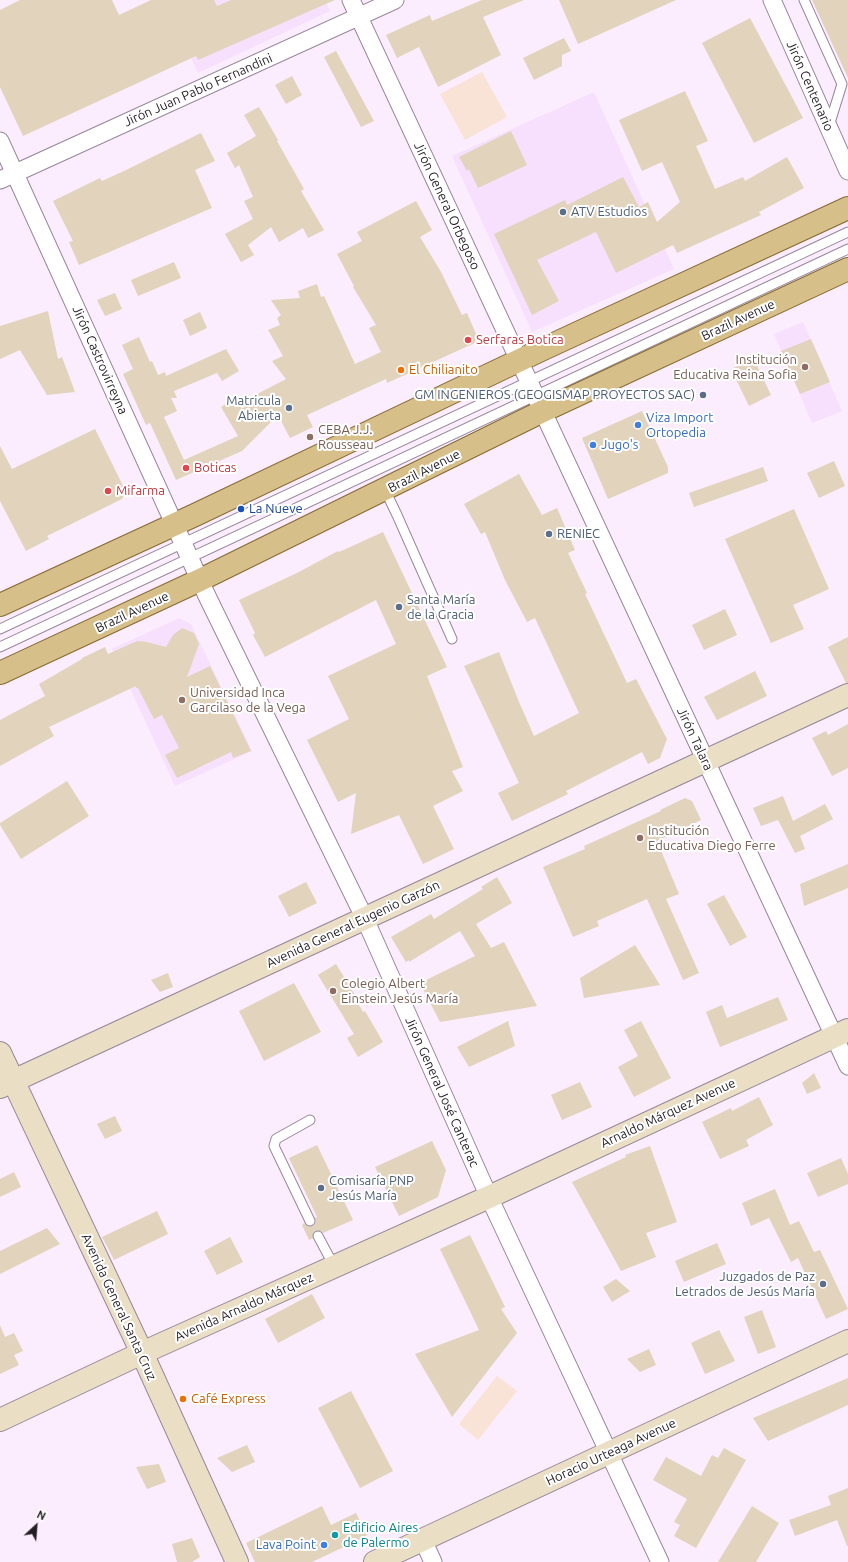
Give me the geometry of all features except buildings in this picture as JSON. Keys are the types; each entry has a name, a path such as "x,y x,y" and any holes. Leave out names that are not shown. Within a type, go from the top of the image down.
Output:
{"main road":[{"path":"0,605 518,360 848,208"},
{"name":"Brazil Avenue","path":"0,674 200,580 385,490 536,396 848,269"}],"street":[{"name":"Jirón General Orbegoso","path":"351,0 536,396"},
{"name":"Jirón Juan Pablo Fernandini","path":"8,177 395,0"},
{"name":"Jirón Centenario","path":"772,0 848,171"},
{"name":"Jirón Castrovirreyna","path":"0,141 8,177 200,580"},
{"name":"Jirón Talara","path":"536,396 706,761 841,1033 848,1066"},
{"name":"Jirón General José Canterac","path":"200,580 365,919 489,1196 660,1562"},
{"name":"Avenida General Eugenio Garzón","path":"7,1084 848,695"},
{"name":"Arnaldo Márquez Avenue","path":"489,1196 841,1033"},
{"name":"Avenida General Santa Cruz","path":"0,1053 7,1084 142,1353 236,1562"},
{"name":"Avenida Arnaldo Márquez","path":"0,1420 142,1353 489,1196"},
{"name":"Horacio Urteaga Avenue","path":"375,1562 848,1342"},
{"path":"423,1540 433,1562"}],"lane":[{"path":"804,0 842,84 829,128"},
{"name":"Brazil Avenue","path":"0,629 187,551 536,396 848,232"},
{"name":"Brazil Avenue","path":"0,647 187,551 536,396 848,249"},
{"path":"385,490 452,639"},
{"path":"310,1120 276,1139 274,1146 310,1221"},
{"path":"318,1236 334,1266"}],"shaded area":[{"path":"164,0 325,0 330,11 198,73"},
{"path":"482,72 507,117 465,140 440,94"},
{"name":"ATV Estudios","path":"594,92 674,269 532,332 452,156"},
{"name":"Institución Educativa Reina Sofia","path":"803,322 842,411 812,423 774,334"},
{"name":"Universidad Inca Garcilaso de la Vega","path":"179,618 191,624 252,751 175,786 112,649"},
{"path":"497,1376 517,1391 478,1440 459,1424"}],"place":[{"name":"ATV Estudios","path":"563,212"},
{"name":"Serfaras Botica","path":"468,340"},
{"name":"Institución Educativa Reina Sofia","path":"805,367"},
{"name":"El Chilianito","path":"401,370"},
{"name":"GM INGENIEROS (GEOGISMAP PROYECTOS SAC)","path":"703,395"},
{"name":"Matricula Abierta","path":"289,408"},
{"name":"Viza Import Ortopedia","path":"638,425"},
{"name":"CEBA J.J. Rousseau","path":"310,437"},
{"name":"Jugo's","path":"593,445"},
{"name":"Boticas","path":"186,468"},
{"name":"Mifarma","path":"108,491"},
{"name":"La Nueve","path":"241,509"},
{"name":"RENIEC","path":"549,534"},
{"name":"Santa María de la Gracia","path":"399,607"},
{"name":"Universidad Inca Garcilaso de la Vega","path":"182,700"},
{"name":"Institución Educativa Diego Ferre","path":"640,838"},
{"name":"Colegio Albert Einstein Jesús María","path":"333,991"},
{"name":"Comisaría PNP Jesús María","path":"321,1188"},
{"name":"Juzgados de Paz Letrados de Jesús María","path":"823,1284"},
{"name":"Café Express","path":"183,1399"},
{"name":"Edificio Aires de Palermo","path":"335,1535"},
{"name":"Lava Point","path":"324,1545"}]}
